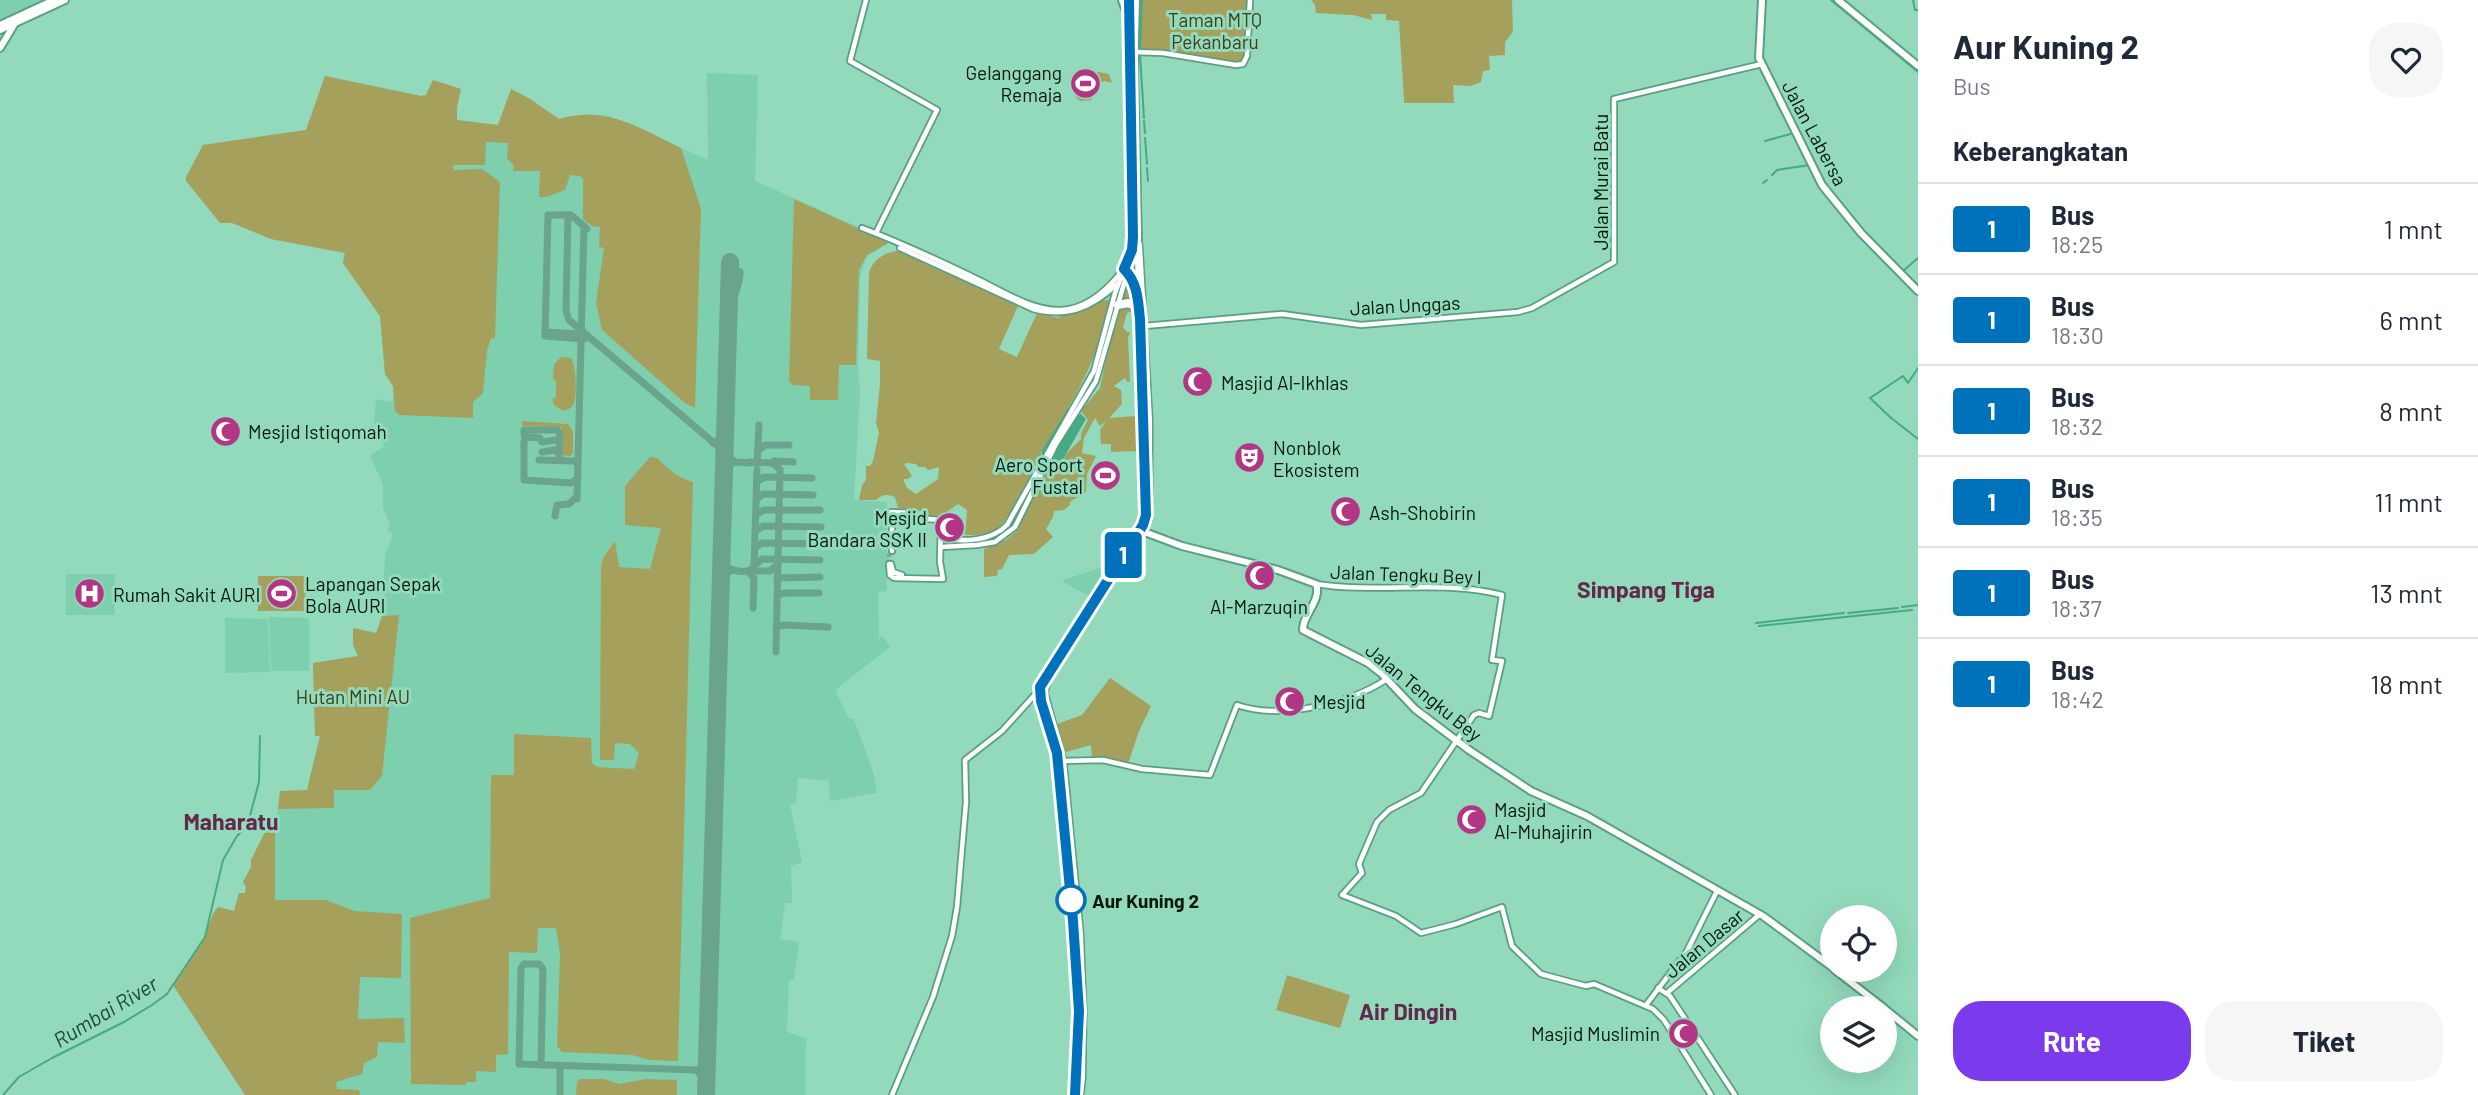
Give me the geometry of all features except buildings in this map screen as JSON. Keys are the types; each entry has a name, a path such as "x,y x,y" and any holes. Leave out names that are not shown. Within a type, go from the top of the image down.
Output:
{"highway":[{"path":"1138,245 1143,336"},
{"path":"1077,1095 1082,1056 1079,934 1057,753 1041,701 1041,689 1147,522 1149,510 1143,336 1136,288 1126,271"},
{"path":"1115,304 1128,303 1139,308"},
{"path":"1041,689 1062,761 1063,793"}],"main road":[{"path":"0,27 54,0"},
{"path":"0,27 65,0"},
{"path":"1122,0 1129,22"},
{"path":"1126,271 1138,245 1129,0"},
{"path":"1126,271 1133,242 1136,0"},
{"name":"Jalan Labersa","path":"1762,0 1758,49 1760,66 1822,185 1861,233 1918,290"},
{"path":"1838,0 1918,66"},
{"path":"0,48 15,23"},
{"path":"1141,531 1182,546 1278,570 1316,584"},
{"name":"Jalan Tengku Bey","path":"1316,584 1317,595 1302,629 1320,640 1355,654 1387,679 1415,709 1455,741 1538,796 1587,816 1777,925 1820,957"},
{"name":"Jalan Tengku Bey","path":"1852,982 1869,996"},
{"name":"Jalan Tengku Bey","path":"1897,1019 1918,1036"}],"street":[{"path":"866,0 850,61 937,110 876,233"},
{"path":"1134,52 1163,52 1243,64 1247,59 1250,0"},
{"name":"Jalan Murai Batu","path":"1614,262 1615,99 1760,66"},
{"path":"862,228 1033,309 1059,314 1078,311 1104,296 1126,271"},
{"name":"Jalan Unggas","path":"1144,326 1282,314 1361,325 1518,312 1536,306 1614,262"},
{"path":"1000,292 1043,307 1070,309 1101,294 1126,271"},
{"path":"1043,464 1096,380 1126,271"},
{"path":"1115,304 1118,283"},
{"path":"1104,296 1115,304"},
{"path":"942,538 972,540 999,533 1026,496 1101,357"},
{"path":"941,547 986,544 1003,537 1014,527 1026,496"},
{"path":"891,514 913,513 914,518 941,520 942,538 937,574"},
{"path":"890,527 890,551"},
{"path":"937,574 898,575 893,572 890,564 890,575 894,578 937,574 943,579 937,574"},
{"name":"Jalan Tengku Bey I","path":"1316,584 1368,589 1473,588 1502,595 1492,660 1502,661 1489,716 1476,714 1455,741"},
{"path":"1062,761 1103,760 1142,769 1210,775 1237,705 1257,711 1314,707 1358,694 1387,679"},
{"path":"892,1095 933,997 952,936 966,802 965,760 1002,731 1041,689"},
{"path":"1455,741 1421,793 1389,810 1377,822 1359,864 1362,873 1342,895 1396,916 1421,933 1456,924 1502,907 1512,946 1543,976 1586,986 1594,984 1646,1005 1664,1020 1708,1094"},
{"path":"1646,1005 1687,951 1717,891"},
{"name":"Jalan Dasar","path":"1667,993 1759,915"},
{"path":"1658,988 1667,993 1735,1095"}],"shaded area":[{"path":"0,0 47,0 0,23"},
{"path":"707,73 758,75 755,181 885,239 888,243 869,255 860,278 860,390 854,500 887,502 887,591 878,592 879,638 883,636 890,647 835,690 849,719 853,718 858,730 874,775 877,793 830,801 829,781 798,778 796,803 790,805 802,862 791,866 792,903 785,903 780,939 799,942 794,980 789,980 787,1032 806,1038 805,1095 245,1095 173,985 204,937 214,912 218,907 234,911 239,893 245,893 243,882 252,867 251,860 266,830 275,831 280,791 307,790 320,736 315,736 313,663 358,656 353,645 353,628 377,633 382,616 385,555 393,534 387,530 390,524 383,508 383,484 370,456 384,446 374,422 376,399 393,402 393,386 385,374 380,316 343,263 344,253 271,239 232,223 220,223 186,177 203,145 306,130 325,76 421,96 426,95 433,80 461,89 457,120 498,125 511,89 559,119 589,114 609,116 708,160"},
{"path":"1068,408 1086,419 1058,468 1054,462 1050,463 1042,456 1042,450"},
{"path":"1110,565 1113,567 1093,598 1063,582 1063,580"},
{"name":"Rumah Sakit AURI","path":"66,574 115,574 115,615 66,615"},
{"path":"269,617 309,618 309,671 271,671"},
{"path":"225,618 268,619 270,672 225,673"}],"green space":[{"name":"Taman MTQ Pekanbaru","path":"1139,0 1248,0 1245,59 1236,63 1138,49"},
{"path":"1311,0 1512,0 1513,32 1505,42 1505,55 1489,56 1490,70 1483,71 1481,82 1470,86 1453,85 1454,103 1404,103 1399,21 1386,20 1386,14 1371,14 1372,20 1353,15 1316,13"},
{"name":"Gelanggang Remaja","path":"1080,69 1109,74 1112,83 1099,83 1097,76 1097,90 1091,100 1080,101 1074,94 1072,85 1074,76"},
{"path":"325,76 421,96 426,95 433,80 461,89 457,120 498,125 511,89 559,119 576,115 607,117 637,126 681,148 701,209 695,408 685,403 602,330 596,303 604,248 599,247 600,227 592,226 583,219 583,179 570,175 565,190 539,197 540,171 513,171 514,166 507,158 508,143 486,142 485,165 453,165 454,170 482,169 500,182 495,339 491,338 487,351 483,393 473,402 473,418 399,415 395,411 393,386 385,374 380,316 343,263 345,253 271,239 232,223 220,223 186,181 203,145 306,130"},
{"path":"794,199 888,242 867,255 859,270 856,365 839,365 838,400 810,400 810,386 793,385 789,381"},
{"path":"898,251 1018,306 999,349 1017,357 1037,313 1059,318 1060,315 1109,300 1100,340 1084,378 1042,450 1012,509 993,532 965,535 967,510 958,504 948,511 947,515 928,516 927,512 898,508 895,497 890,495 876,500 859,500 862,485 866,480 866,466 870,466 873,461 879,433 876,423 880,361 867,359 869,273 876,261","holes":["904,464 916,464 928,470 939,467 938,479 916,494 907,488 903,479 912,476"]},
{"path":"1126,285 1136,310 1127,313 1123,327 1130,332 1130,382 1125,378 1114,386 1121,390 1122,404 1109,418 1136,416 1138,451 1111,452 1111,444 1101,444 1100,430 1106,421 1100,426 1095,418 1084,438 1082,453 1096,456 1087,474 1086,492 1070,502 1064,510 1054,511 1046,529 1053,537 1034,554 1009,555 1002,569 998,570 997,576 984,577 984,549 1006,540 1016,532 1045,469 1058,468 1067,453 1081,439 1088,420 1081,411 1100,388 1113,326"},
{"path":"561,357 571,358 576,381 573,405 563,411 554,405 552,399 556,397 554,364"},
{"path":"522,421 568,424 573,432 573,453 570,456 562,455 561,427 522,426"},
{"path":"650,457 657,458 674,473 693,482 678,1061 650,1060 632,1055 562,1052 557,1046 560,954 556,928 538,928 537,953 509,952 508,1054 496,1055 496,1072 476,1071 476,1082 466,1082 466,1085 411,1084 410,918 490,898 491,775 514,775 514,734 591,738 592,763 597,767 634,769 639,753 630,744 615,743 614,760 600,760 601,569 603,558 615,541 619,567 650,569 661,528 625,525 625,486"},
{"name":"Lapangan Sepak Bola AURI","path":"258,576 306,576 305,611 258,611"},
{"name":"Hutan Mini AU","path":"399,615 382,776 370,790 334,790 334,808 278,809 280,791 307,790 320,736 315,736 313,663 358,656 353,645 353,628 376,633 382,616"},
{"path":"1110,678 1151,706 1128,764 1113,759 1092,758 1091,745 1063,753 1054,725 1082,715"},
{"path":"266,830 275,832 275,900 326,900 354,911 402,914 401,978 360,977 358,1019 404,1018 405,1043 378,1042 377,1057 364,1063 362,1074 336,1082 337,1089 359,1090 360,1095 245,1095 173,985 204,937 214,912 218,907 234,911 239,893 245,893 243,882"},
{"path":"1287,975 1350,995 1340,1028 1276,1010"},
{"path":"580,1079 604,1079 619,1084 646,1079 677,1080 677,1095 576,1095 577,1082"}],"waterway":[{"path":"1140,50 1142,0"},
{"path":"1831,0 1918,72"},
{"path":"1913,0 1915,10 1918,10"},
{"path":"1140,54 1144,118"},
{"path":"1761,71 1776,100"},
{"path":"1777,104 1784,116"},
{"path":"1144,121 1145,133"},
{"path":"1765,141 1794,133"},
{"path":"1145,138 1147,164"},
{"path":"1772,175 1777,170 1810,165"},
{"path":"1147,168 1148,181"},
{"path":"1763,183 1767,180"},
{"path":"1902,272 1918,258"},
{"path":"1890,417 1870,398 1903,376 1908,383 1918,368"},
{"path":"1890,417 1918,439"},
{"path":"1902,607 1918,605"},
{"path":"1848,613 1898,608"},
{"path":"1759,626 1912,610"},
{"path":"1756,623 1844,613"},
{"name":"Rumbai River","path":"3,1095 19,1077 124,1022 167,994 205,937 223,860 237,836 247,827 259,782 260,736"}],"taxiway":[{"path":"584,339 545,336 548,215 571,215 587,229"},
{"path":"568,215 566,311 569,320 720,448 725,457"},
{"path":"577,499 584,226"},
{"path":"729,315 740,276 740,272 733,269 729,269 726,274 730,293"},
{"path":"545,332 582,334"},
{"path":"757,464 759,425"},
{"path":"561,460 560,434 557,430 524,430 527,437 524,441 524,480 571,483 578,478"},
{"path":"527,437 540,438 542,442 559,442"},
{"path":"713,443 725,437"},
{"path":"758,451 765,445 789,445"},
{"path":"542,452 555,450 559,453"},
{"path":"725,453 735,462 751,463"},
{"path":"539,460 574,461 578,464"},
{"path":"774,461 793,462"},
{"path":"724,472 735,462"},
{"path":"750,462 772,463 780,469 776,652"},
{"path":"722,557 722,563 733,570 746,571 754,567 757,470"},
{"path":"757,482 764,477 812,478"},
{"path":"757,499 763,494 813,495"},
{"path":"555,516 557,505 569,504 577,496"},
{"path":"756,515 763,510 820,510"},
{"path":"756,531 763,526 821,527"},
{"path":"756,547 762,543 822,544"},
{"path":"756,564 762,559 820,560"},
{"path":"753,608 754,578 748,571 770,571 777,565"},
{"path":"721,582 732,570"},
{"path":"777,578 820,577"},
{"path":"777,595 819,593"},
{"path":"776,627 828,627"},
{"path":"541,1065 543,969 539,964 524,964 521,968 519,1064 696,1070"},
{"path":"707,1060 702,1068 696,1070 707,1083"},
{"path":"560,1070 560,1095"}],"runway":[{"path":"706,1095 730,262"}],"tunnel":[{"path":"892,514 892,527"},
{"path":"889,551 889,564"}],"bus line":[{"name":"1","path":"1075,1095 1079,1011 1073,921 1057,753 1041,701 1040,687 1143,525 1146,515 1140,319 1136,288 1124,269 1132,250 1133,237 1129,0"}],"place":[{"name":"Gelanggang Remaja","path":"1085,83"},
{"name":"Masjid Al-Ikhlas","path":"1198,382"},
{"name":"Mesjid Istiqomah","path":"225,431"},
{"name":"Nonblok Ekosistem","path":"1250,458"},
{"name":"Aero Sport Fustal","path":"1106,475"},
{"name":"Ash-Shobirin","path":"1346,512"},
{"name":"Mesjid Bandara SSK II","path":"950,528"},
{"name":"Al-Marzuqin","path":"1259,575"},
{"name":"Rumah Sakit AURI","path":"90,594"},
{"name":"Lapangan Sepak Bola AURI","path":"282,594"},
{"name":"Mesjid","path":"1290,701"},
{"name":"Masjid Al-Muhajirin","path":"1471,820"},
{"name":"Aur Kuning 2","path":"1071,900"},
{"name":"Masjid Muslimin","path":"1683,1033"}],"district":[{"name":"Simpang Tiga","path":"1646,589"},
{"name":"Maharatu","path":"231,821"},
{"name":"Air Dingin","path":"1408,1011"}]}
